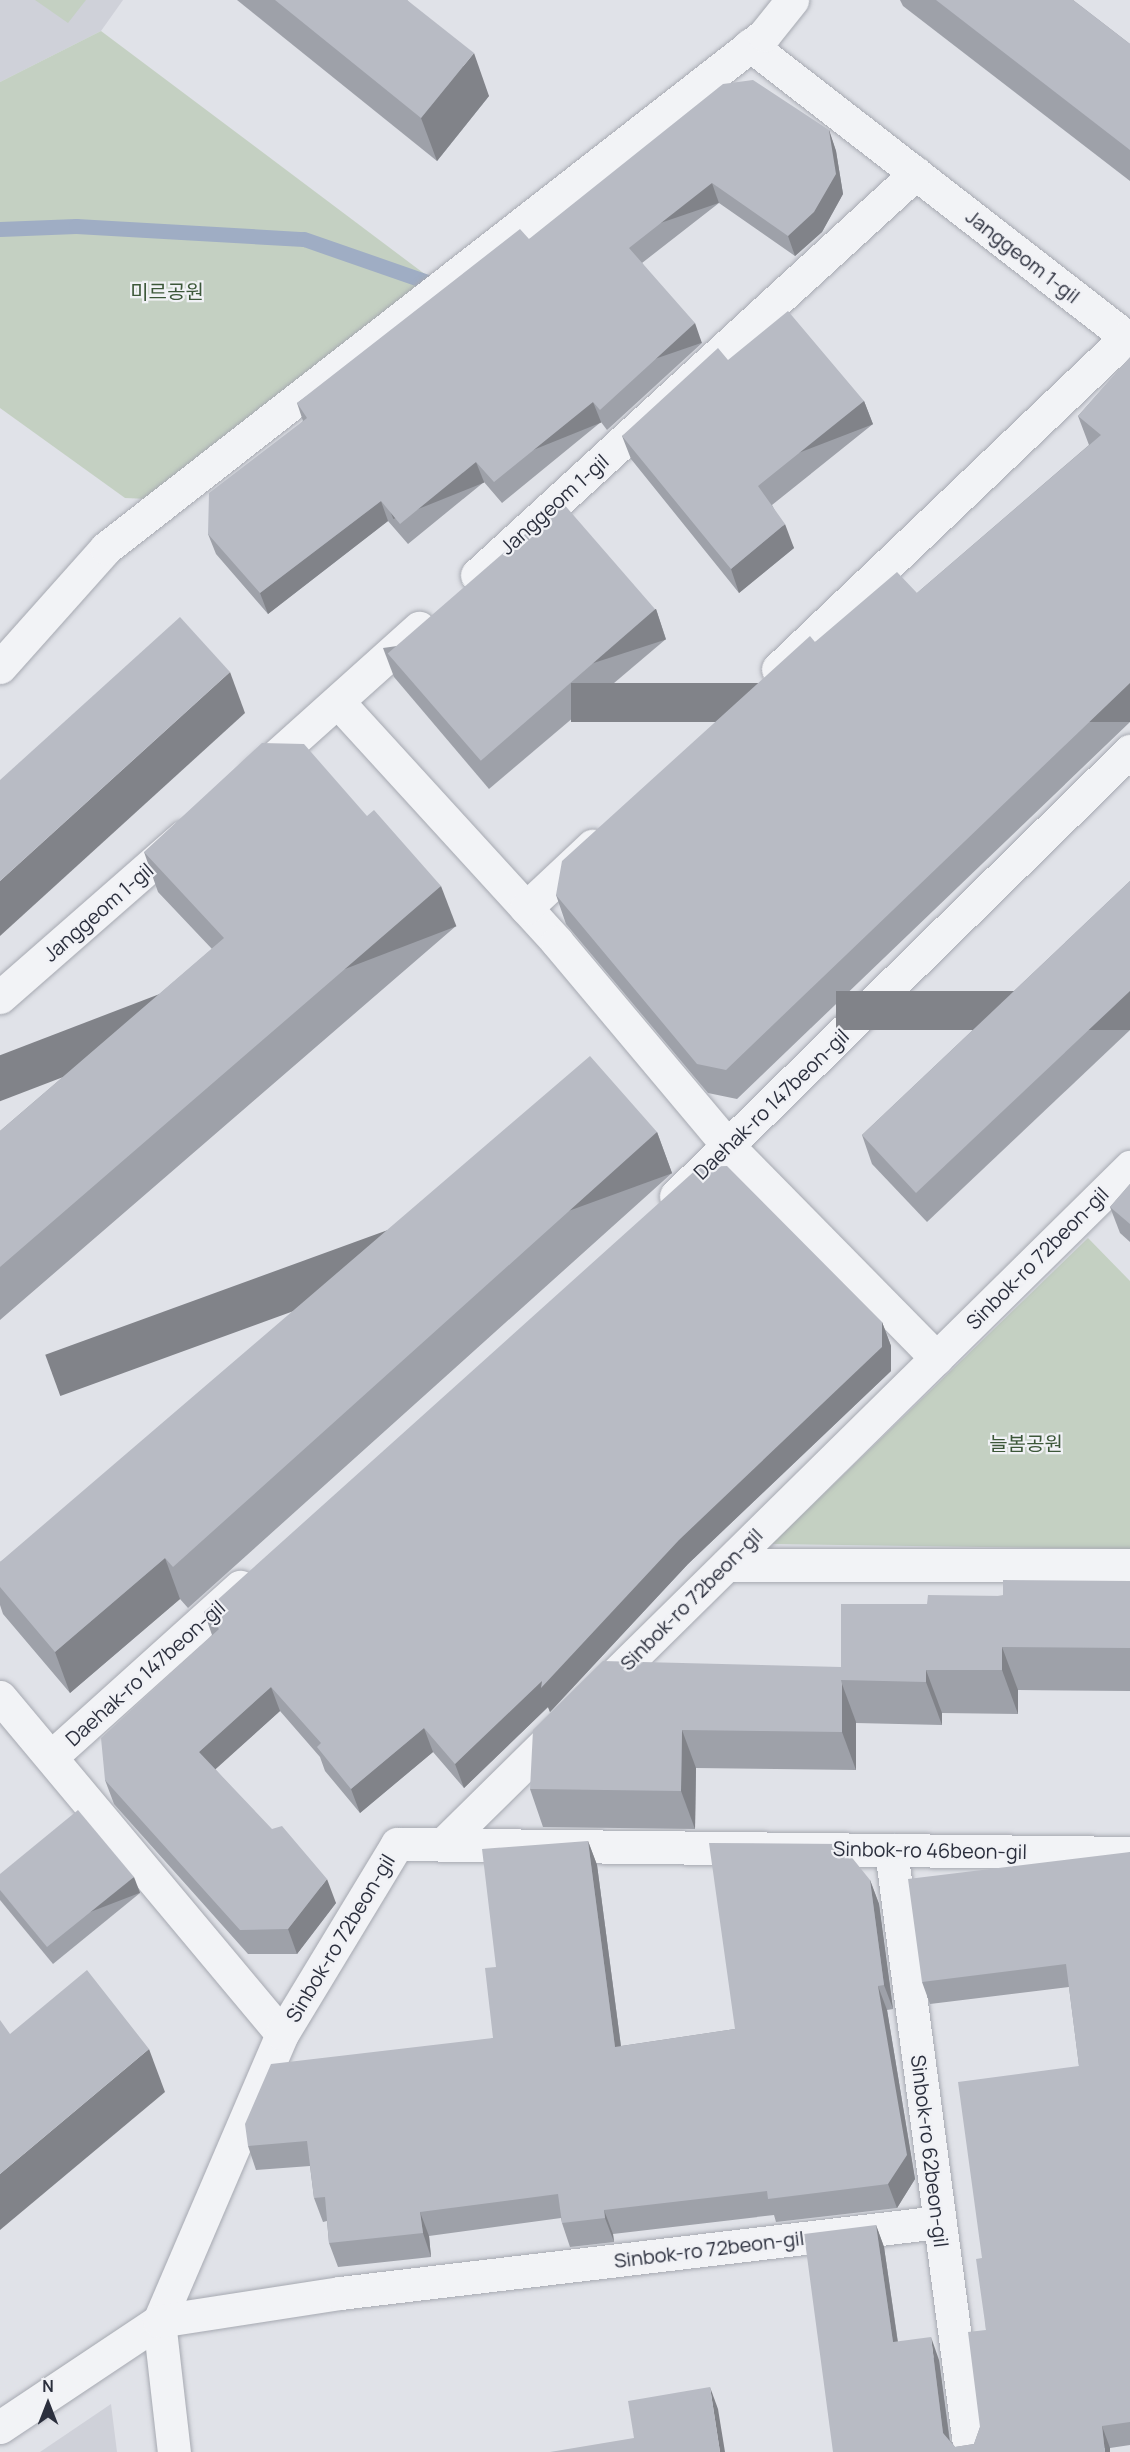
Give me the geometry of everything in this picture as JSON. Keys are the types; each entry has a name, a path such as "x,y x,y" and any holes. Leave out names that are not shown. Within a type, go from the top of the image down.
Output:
{"street":[{"path":"0,667 106,548 750,45 792,0"},
{"name":"Janggeom 1-gil","path":"750,45 1128,339"},
{"name":"Janggeom 1-gil","path":"230,796 338,702 916,173"},
{"path":"758,688 1128,339"},
{"path":"338,702 526,908 729,1148 936,1358"},
{"name":"Daehak-ro 147beon-gil","path":"649,1220 729,1148 1130,751"},
{"name":"Janggeom 1-gil","path":"0,997 203,820"},
{"path":"526,908 612,827"},
{"name":"Sinbok-ro 72beon-gil","path":"174,2452 159,2322 282,2034 397,1844 443,1844 1130,1167"},
{"name":"Daehak-ro 147beon-gil","path":"52,1756 266,1564"},
{"path":"727,1565 1130,1565"},
{"name":"Sinbok-ro 72beon-gil","path":"0,1697 52,1756 282,2034"},
{"name":"Sinbok-ro 46beon-gil","path":"443,1844 1130,1852"},
{"name":"Sinbok-ro 62beon-gil","path":"891,1850 970,2452"},
{"name":"Sinbok-ro 72beon-gil","path":"159,2322 340,2292 939,2222"},
{"path":"0,2427 159,2322"}],"shaded area":[{"path":"0,0 123,0 101,31 0,82"},
{"path":"111,2404 117,2452 40,2452"}],"green space":[{"path":"35,0 86,0 68,23"},
{"name":"미르공원","path":"101,31 442,287 170,500 125,498 0,408 0,82"},
{"name":"늘봄공원","path":"1088,1238 1130,1281 1130,1549 772,1544"}],"building":[{"path":"275,0 407,0 474,53 421,118"},
{"path":"936,0 1073,0 1130,44 1130,150"},
{"path":"753,80 829,130 836,174 814,212 788,236 712,183 629,248 695,323 600,410 593,402 494,482 476,462 400,524 381,501 260,593 208,534 209,493 307,418 297,403 520,229 529,239 723,84"},
{"path":"788,311 864,401 758,486 785,524 731,569 622,436 718,348 728,360"},
{"path":"1130,357 1130,683 726,1070 697,1064 556,895 562,861 810,636 815,642 897,572 917,593 1101,435 1078,416"},
{"path":"562,502 655,609 481,761 388,654"},
{"path":"180,617 230,672 0,881 0,780"},
{"path":"262,743 304,744 367,816 374,810 441,886 0,1267 0,1131 224,938 144,852"},
{"path":"1130,881 1130,991 916,1193 862,1135"},
{"path":"590,1056 657,1132 173,1567 165,1558 55,1652 0,1587 0,1562"},
{"path":"727,1166 882,1322 882,1347 679,1540 541,1688 542,1681 455,1764 424,1728 351,1789 317,1747 321,1743 271,1687 199,1752 272,1829 282,1826 327,1879 288,1929 240,1930 105,1780 101,1738 219,1629 204,1612 699,1167"},
{"path":"1130,1184 1130,1224 1110,1207"},
{"path":"1003,1580 1130,1581 1130,1648 1002,1647 1002,1670 926,1670 926,1682 841,1680 841,1604 927,1604 928,1595 1003,1596"},
{"path":"603,1661 841,1667 842,1732 682,1730 681,1791 530,1789 533,1730"},
{"path":"78,1810 134,1877 47,1947 0,1890 0,1874"},
{"path":"588,1841 615,2047 735,2029 709,1843 841,1844 870,1880 884,1985 878,1986 907,2155 888,2184 768,2199 767,2191 604,2210 605,2218 562,2223 558,2194 420,2212 423,2233 329,2243 325,2197 314,2198 307,2141 248,2146 245,2124 271,2064 493,2038 485,1968 496,1967 482,1849"},
{"path":"1130,1852 1130,2422 1102,2426 1105,2452 833,2452 804,2234 876,2225 893,2342 931,2337 943,2433 955,2447 974,2444 980,2427 968,2332 986,2330 976,2259 982,2258 958,2082 1079,2066 1066,1964 922,1982 908,1879"},
{"path":"87,1970 149,2049 0,2174 0,2020 10,2034"},
{"path":"710,2387 720,2452 550,2452 634,2438 628,2401"}],"waterway":[{"path":"0,229 76,226 304,239 442,287"}]}
